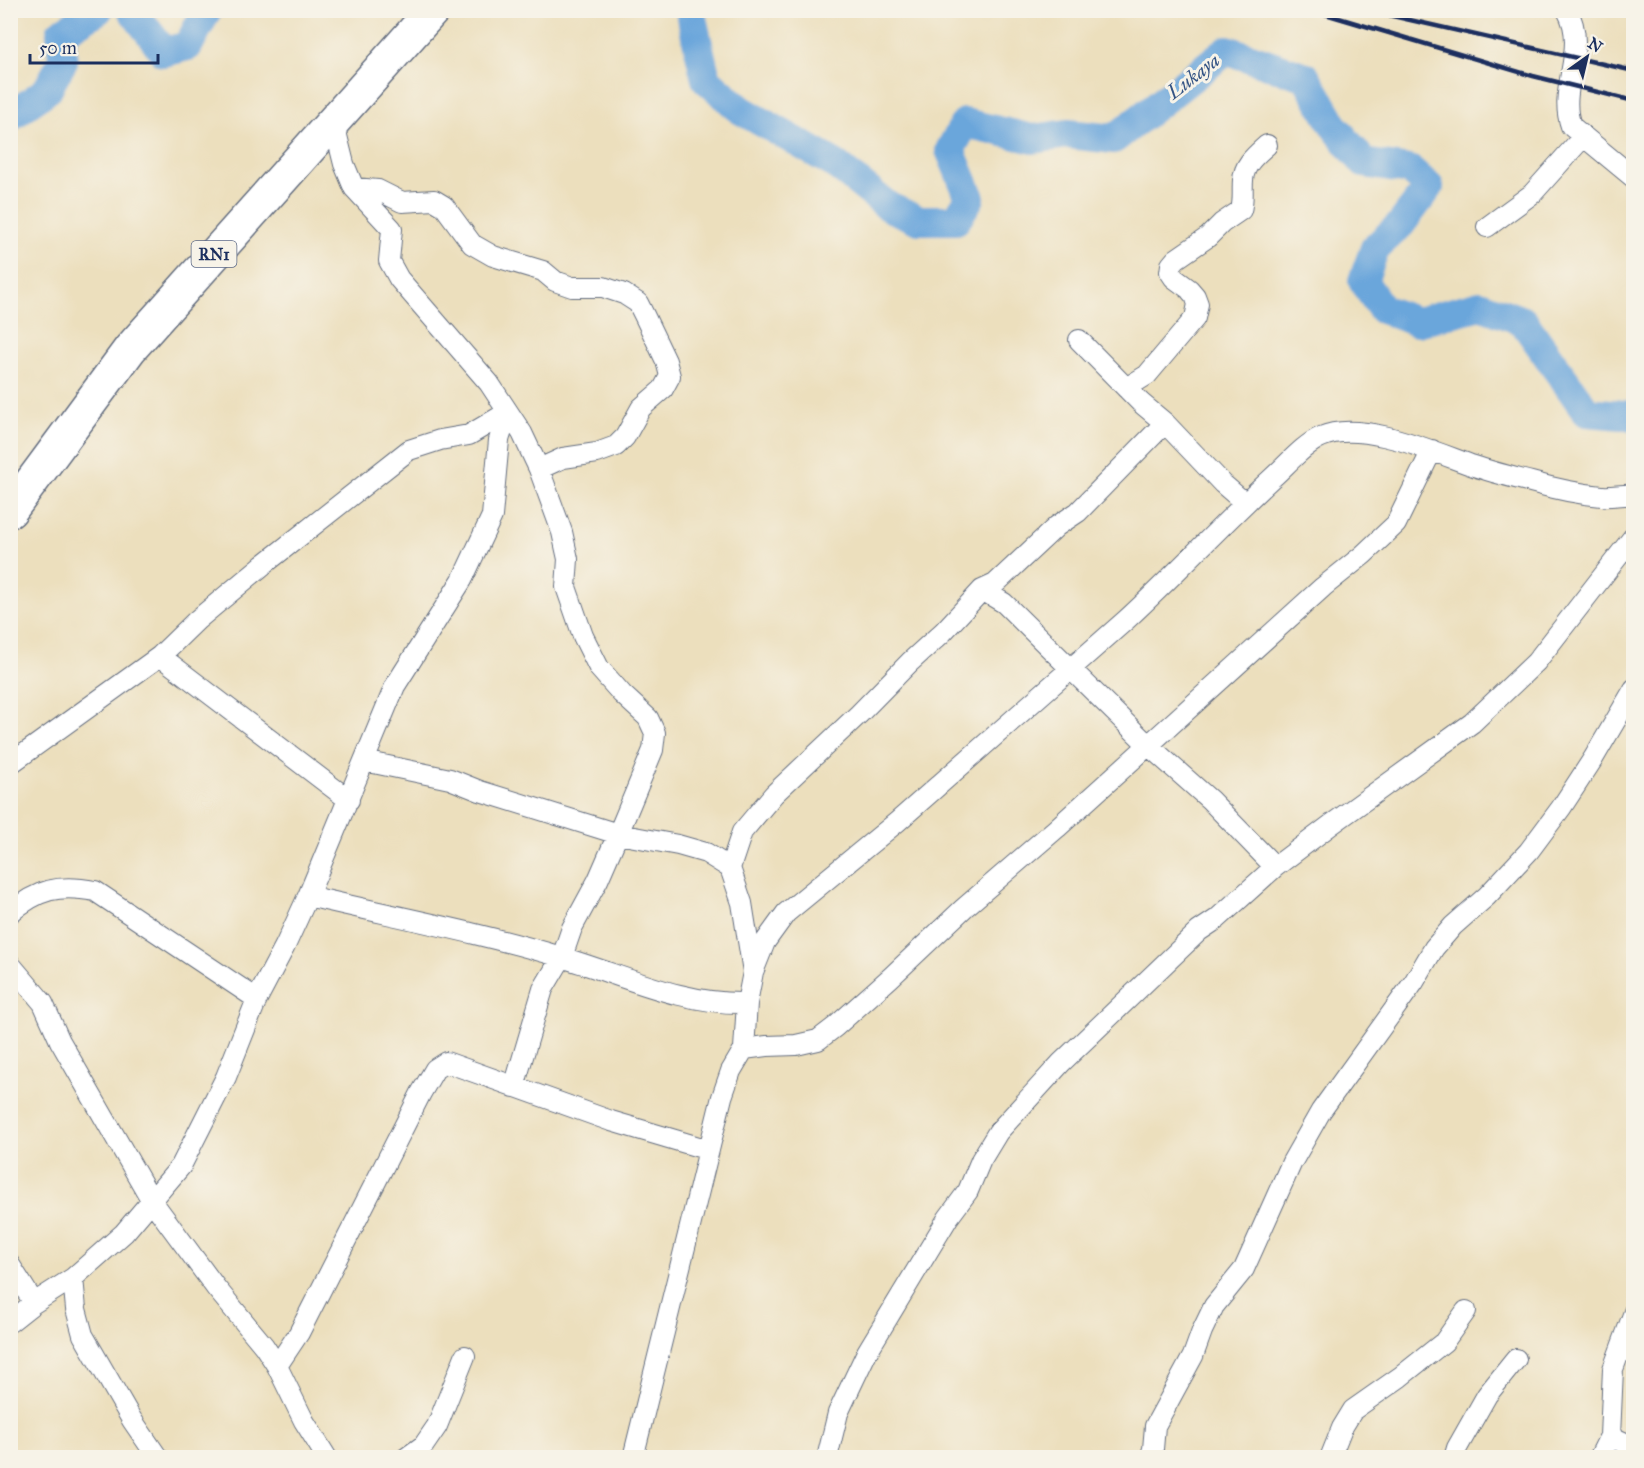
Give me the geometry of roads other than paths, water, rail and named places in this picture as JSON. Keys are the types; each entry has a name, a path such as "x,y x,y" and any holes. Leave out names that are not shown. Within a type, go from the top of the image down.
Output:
{"highway":[{"name":"RN1","path":"10,511 129,349 433,10"}],"street":[{"path":"1567,10 1575,31 1575,57 1567,114 1571,126 1634,178"},
{"path":"333,120 344,164 354,188 392,229 389,261 399,279 489,383 522,433 539,469 562,532 568,559 566,588 583,636 599,668 648,718 655,734 653,750 598,880 572,928 562,957 543,989 514,1087"},
{"path":"1487,227 1532,194 1583,137"},
{"path":"1126,388 1147,375 1195,318 1198,304 1195,296 1174,278 1170,272 1171,266 1241,210 1244,199 1243,179 1250,159 1267,145"},
{"path":"354,188 378,190 402,202 434,200 444,206 472,244 493,256 543,272 555,281 572,286 603,287 624,294 638,303 666,361 670,376 663,389 641,408 625,436 616,446 597,453 563,458 539,469"},
{"path":"1079,340 1141,403 1165,423 1223,484 1245,503"},
{"path":"10,764 160,656 197,620 255,572 409,450 440,440 469,435 508,412"},
{"path":"10,1322 34,1303 73,1278 124,1233 181,1166 226,1077 257,999 308,896 395,686 462,580 492,516 499,440 508,412"},
{"path":"753,972 742,903 730,868 741,832 774,794 943,632 982,590 995,584 1057,526 1078,512 1165,423"},
{"path":"633,1458 722,1097 731,1071 744,1049 747,1003 753,972 765,942 786,913 897,822 1162,587 1245,503 1320,437 1351,431 1398,440 1532,483 1603,496 1634,495"},
{"path":"744,1049 796,1045 818,1040 890,978 964,908 1057,828 1396,524 1432,450"},
{"path":"827,1458 838,1413 867,1352 948,1218 968,1191 981,1160 998,1132 1061,1063 1199,931 1217,919 1275,867 1472,723 1536,662 1634,536"},
{"path":"982,590 1004,603 1148,745 1210,800 1275,867"},
{"path":"160,656 349,800"},
{"path":"1150,1458 1155,1426 1192,1356 1214,1306 1244,1269 1292,1162 1321,1111 1414,982 1434,948 1453,926 1487,896 1529,851 1561,808 1634,689"},
{"path":"364,761 450,779 480,791 618,834 643,837 706,853 730,868"},
{"path":"10,913 24,901 53,888 76,887 95,891 257,999"},
{"path":"308,896 468,932 562,957 689,999 723,1004 747,1003"},
{"path":"10,964 43,1004 60,1041 152,1201 216,1288 264,1346 277,1366 304,1421 327,1458"},
{"path":"277,1366 299,1333 421,1093 435,1069 446,1062 611,1121 709,1150"},
{"path":"10,1265 34,1303"},
{"path":"73,1278 76,1309 83,1335 132,1420 158,1458"},
{"path":"1330,1458 1342,1428 1353,1410 1444,1342 1466,1311"},
{"path":"1599,1458 1610,1436 1613,1369 1634,1311"},
{"path":"406,1458 424,1445 437,1426 465,1356"},
{"path":"1454,1458 1457,1448 1487,1395 1516,1359"},
{"path":"1610,1436 1634,1448"}],"waterway":[{"name":"Lukaya","path":"10,117 47,90 63,61 61,33 98,10"},
{"name":"Lukaya","path":"132,10 164,52 188,46 207,10"},
{"name":"Lukaya","path":"690,10 706,79 741,110 835,164 889,207 919,220 956,220 970,198 950,150 965,123 1033,139 1068,134 1114,139 1227,50 1306,77 1335,127 1364,163 1410,170 1429,187 1401,224 1375,248 1363,281 1382,309 1417,322 1480,305 1523,321 1587,412 1634,416"}],"railway":[{"path":"1312,10 1533,76 1634,101"},
{"path":"1366,10 1634,71"}]}
